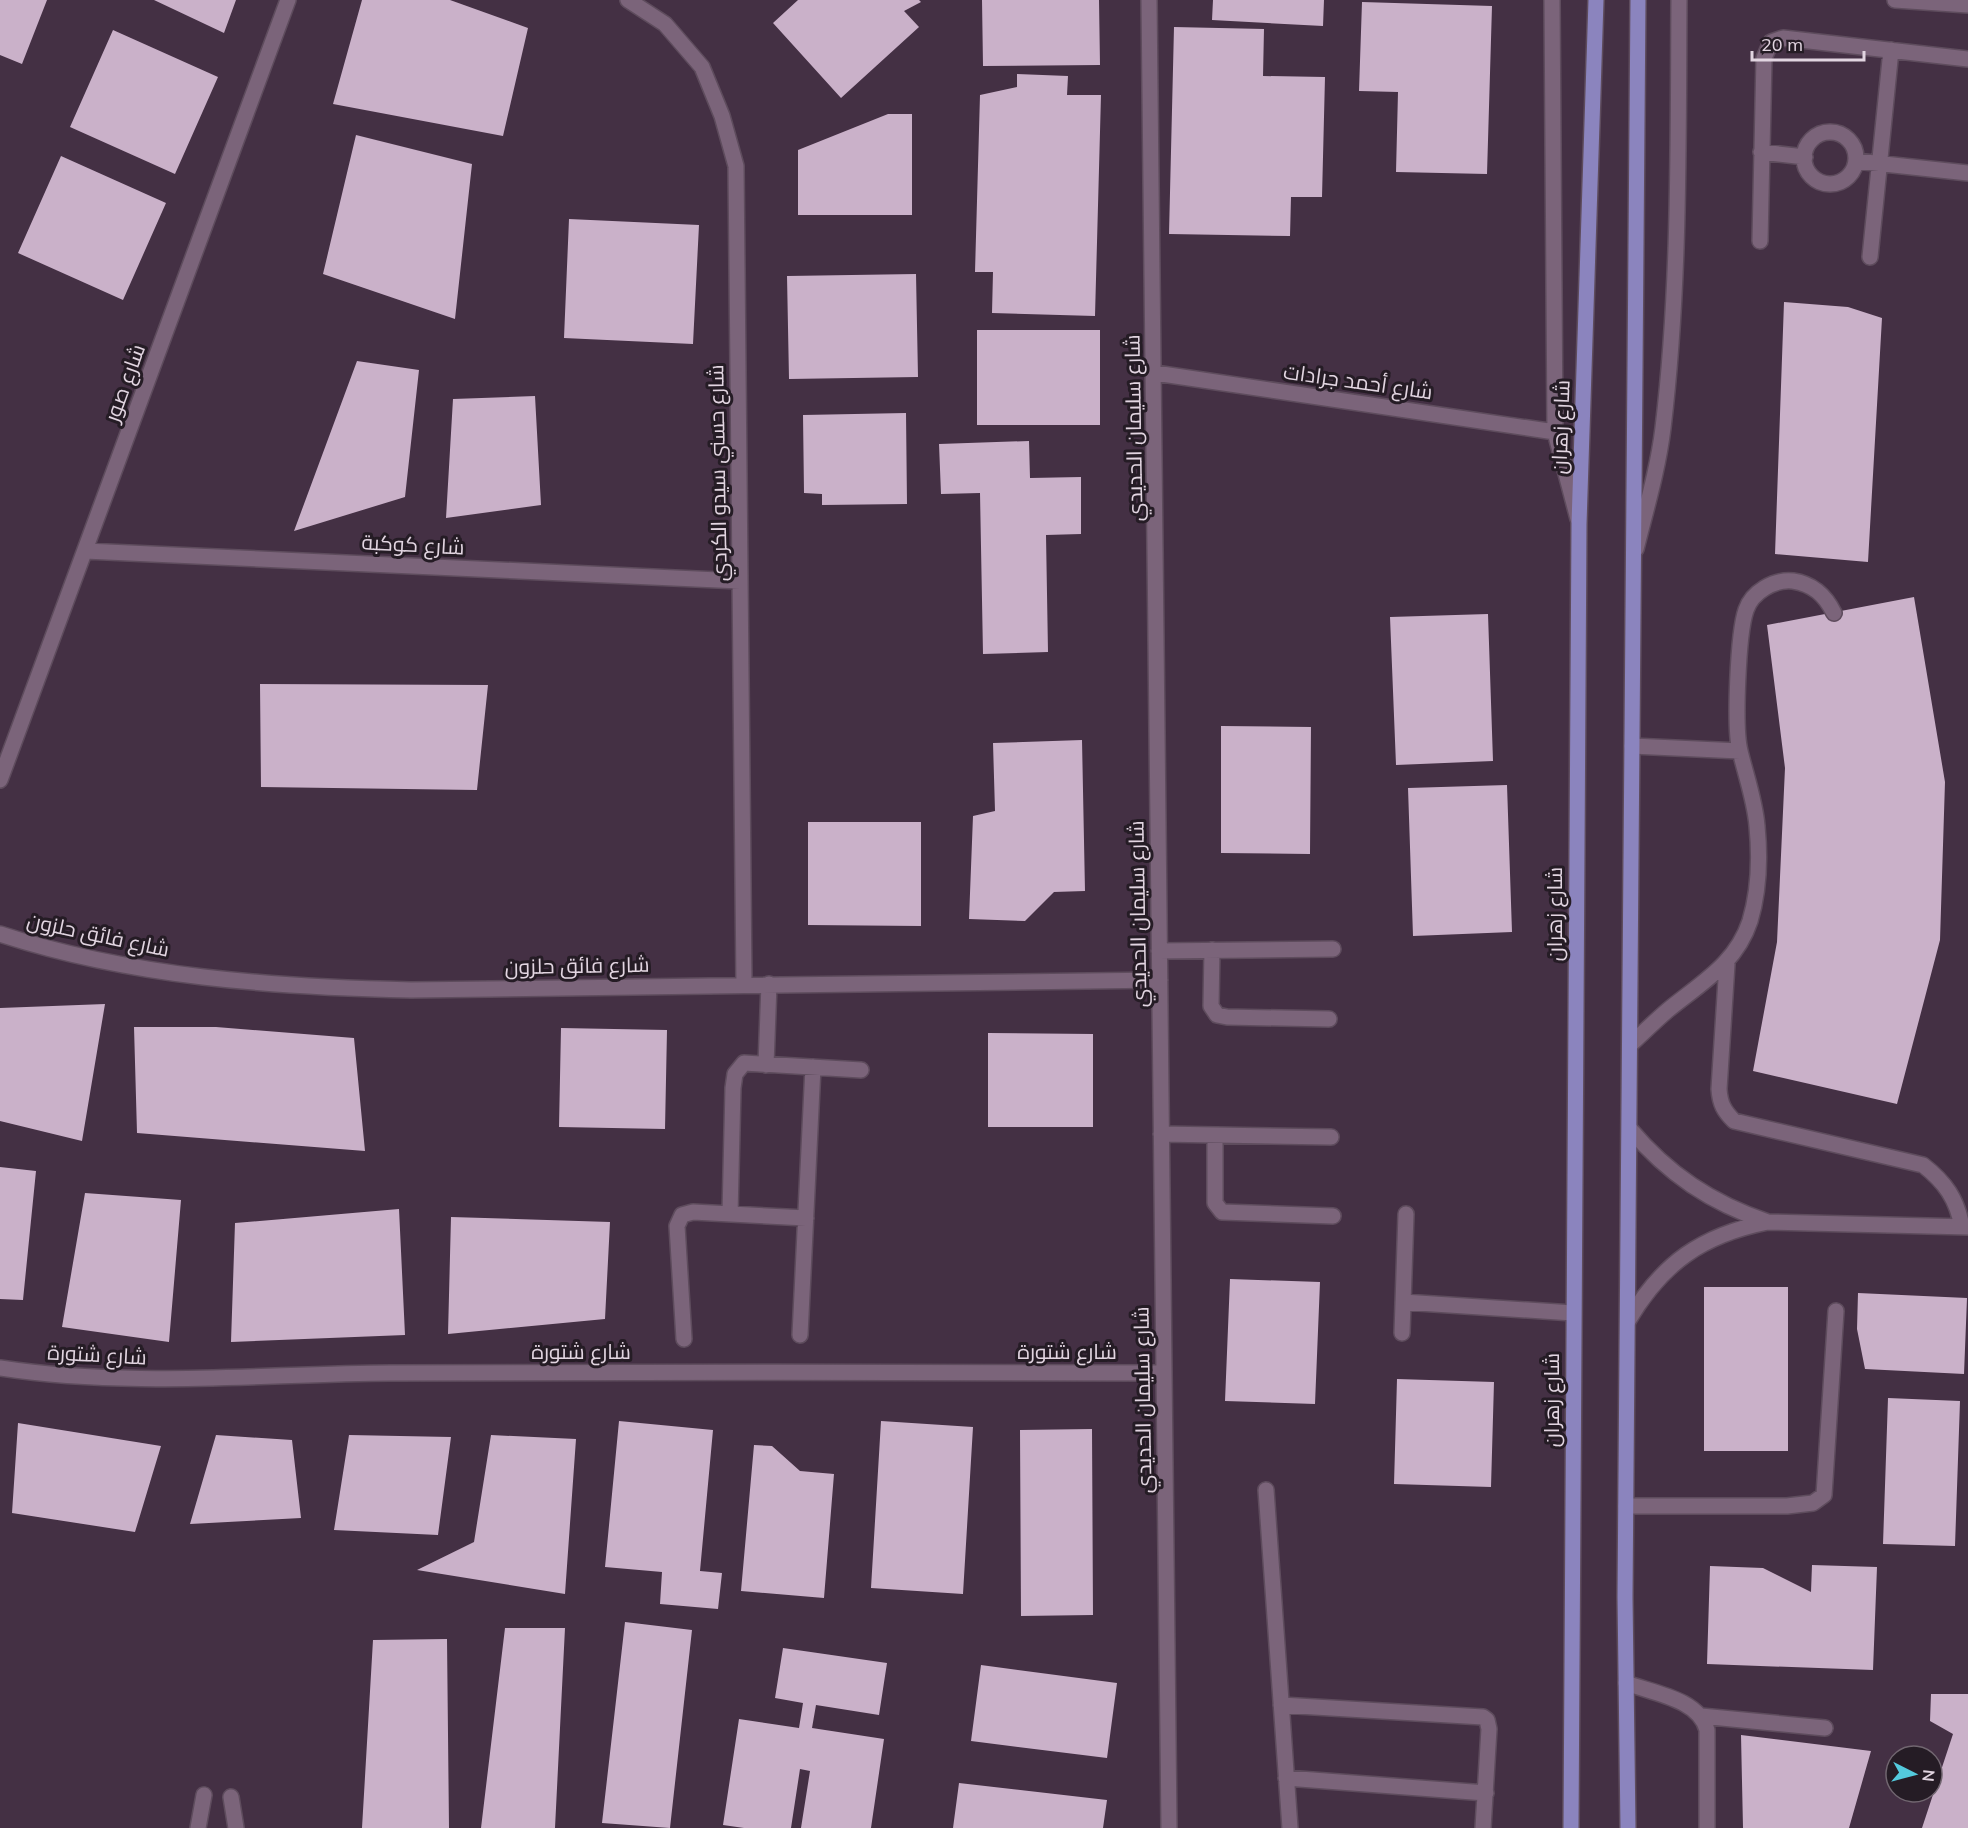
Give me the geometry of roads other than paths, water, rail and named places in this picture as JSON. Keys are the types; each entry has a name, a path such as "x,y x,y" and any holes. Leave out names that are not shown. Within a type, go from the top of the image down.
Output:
{"main road":[{"name":"شارع زهران","path":"1571,1828 1579,524 1596,0"},
{"path":"1628,1828 1626,1506 1638,0"}],"street":[{"name":"شارع صور","path":"0,780 288,0"},
{"name":"شارع حسني سيدو الكردي","path":"628,0 665,24 702,67 722,116 736,165 744,985"},
{"name":"شارع سليمان الحديدي","path":"1149,0 1155,373 1169,1828"},
{"path":"1552,0 1555,432 1579,524"},
{"path":"1633,563 1662,430 1668,359 1677,234 1679,0"},
{"path":"1894,0 1968,5"},
{"path":"1760,241 1764,58 1771,42 1783,38 1968,59"},
{"path":"1870,257 1891,50"},
{"path":"1827,132 1839,133 1849,140 1855,150 1856,161 1847,178 1828,183 1818,181 1811,175 1805,157 1808,145 1816,136 1827,132"},
{"path":"1761,152 1805,157"},
{"path":"1856,161 1968,173"},
{"name":"شارع أحمد جرادات","path":"1155,373 1555,432"},
{"name":"شارع كوكبة","path":"85,551 740,581"},
{"path":"1631,1044 1667,1011 1727,964 1739,947 1750,921 1759,856 1757,823 1740,751 1738,688 1745,611 1751,599 1772,584 1787,581 1802,583 1815,589 1827,599 1834,613"},
{"path":"1632,746 1740,751"},
{"name":"شارع فائق حلزون","path":"0,934 99,959 176,973 310,987 411,990 1160,980"},
{"path":"1159,951 1333,949"},
{"path":"1212,950 1211,1006 1217,1015 1329,1019"},
{"path":"1628,1321 1643,1296 1662,1273 1685,1254 1711,1239 1738,1228 1768,1222 1965,1227 1946,1185 1923,1165 1734,1121 1725,1113 1720,1102 1719,1089 1727,964"},
{"path":"766,1065 769,984"},
{"path":"730,1214 733,1088 735,1074 744,1064 861,1070"},
{"path":"800,1335 813,1068"},
{"path":"1629,1129 1661,1163 1691,1187 1715,1201 1768,1222"},
{"path":"1161,1134 1331,1137"},
{"path":"1215,1135 1215,1203 1222,1212 1333,1216"},
{"path":"684,1339 679,1220 688,1213 806,1218"},
{"path":"1402,1333 1406,1214"},
{"path":"1403,1302 1573,1313"},
{"path":"1626,1506 1787,1506 1814,1503 1824,1495 1836,1311"},
{"name":"شارع شتورة","path":"0,1368 49,1375 124,1380 389,1373 1164,1373"},
{"path":"1266,1490 1290,1828"},
{"path":"1626,1683 1687,1706 1701,1716 1825,1728"},
{"path":"1281,1705 1483,1717 1487,1720 1489,1729 1483,1828"},
{"path":"1701,1716 1707,1730 1707,1828"},
{"path":"1286,1778 1485,1793"},
{"path":"198,1828 204,1795"},
{"path":"231,1797 236,1828"}]}
